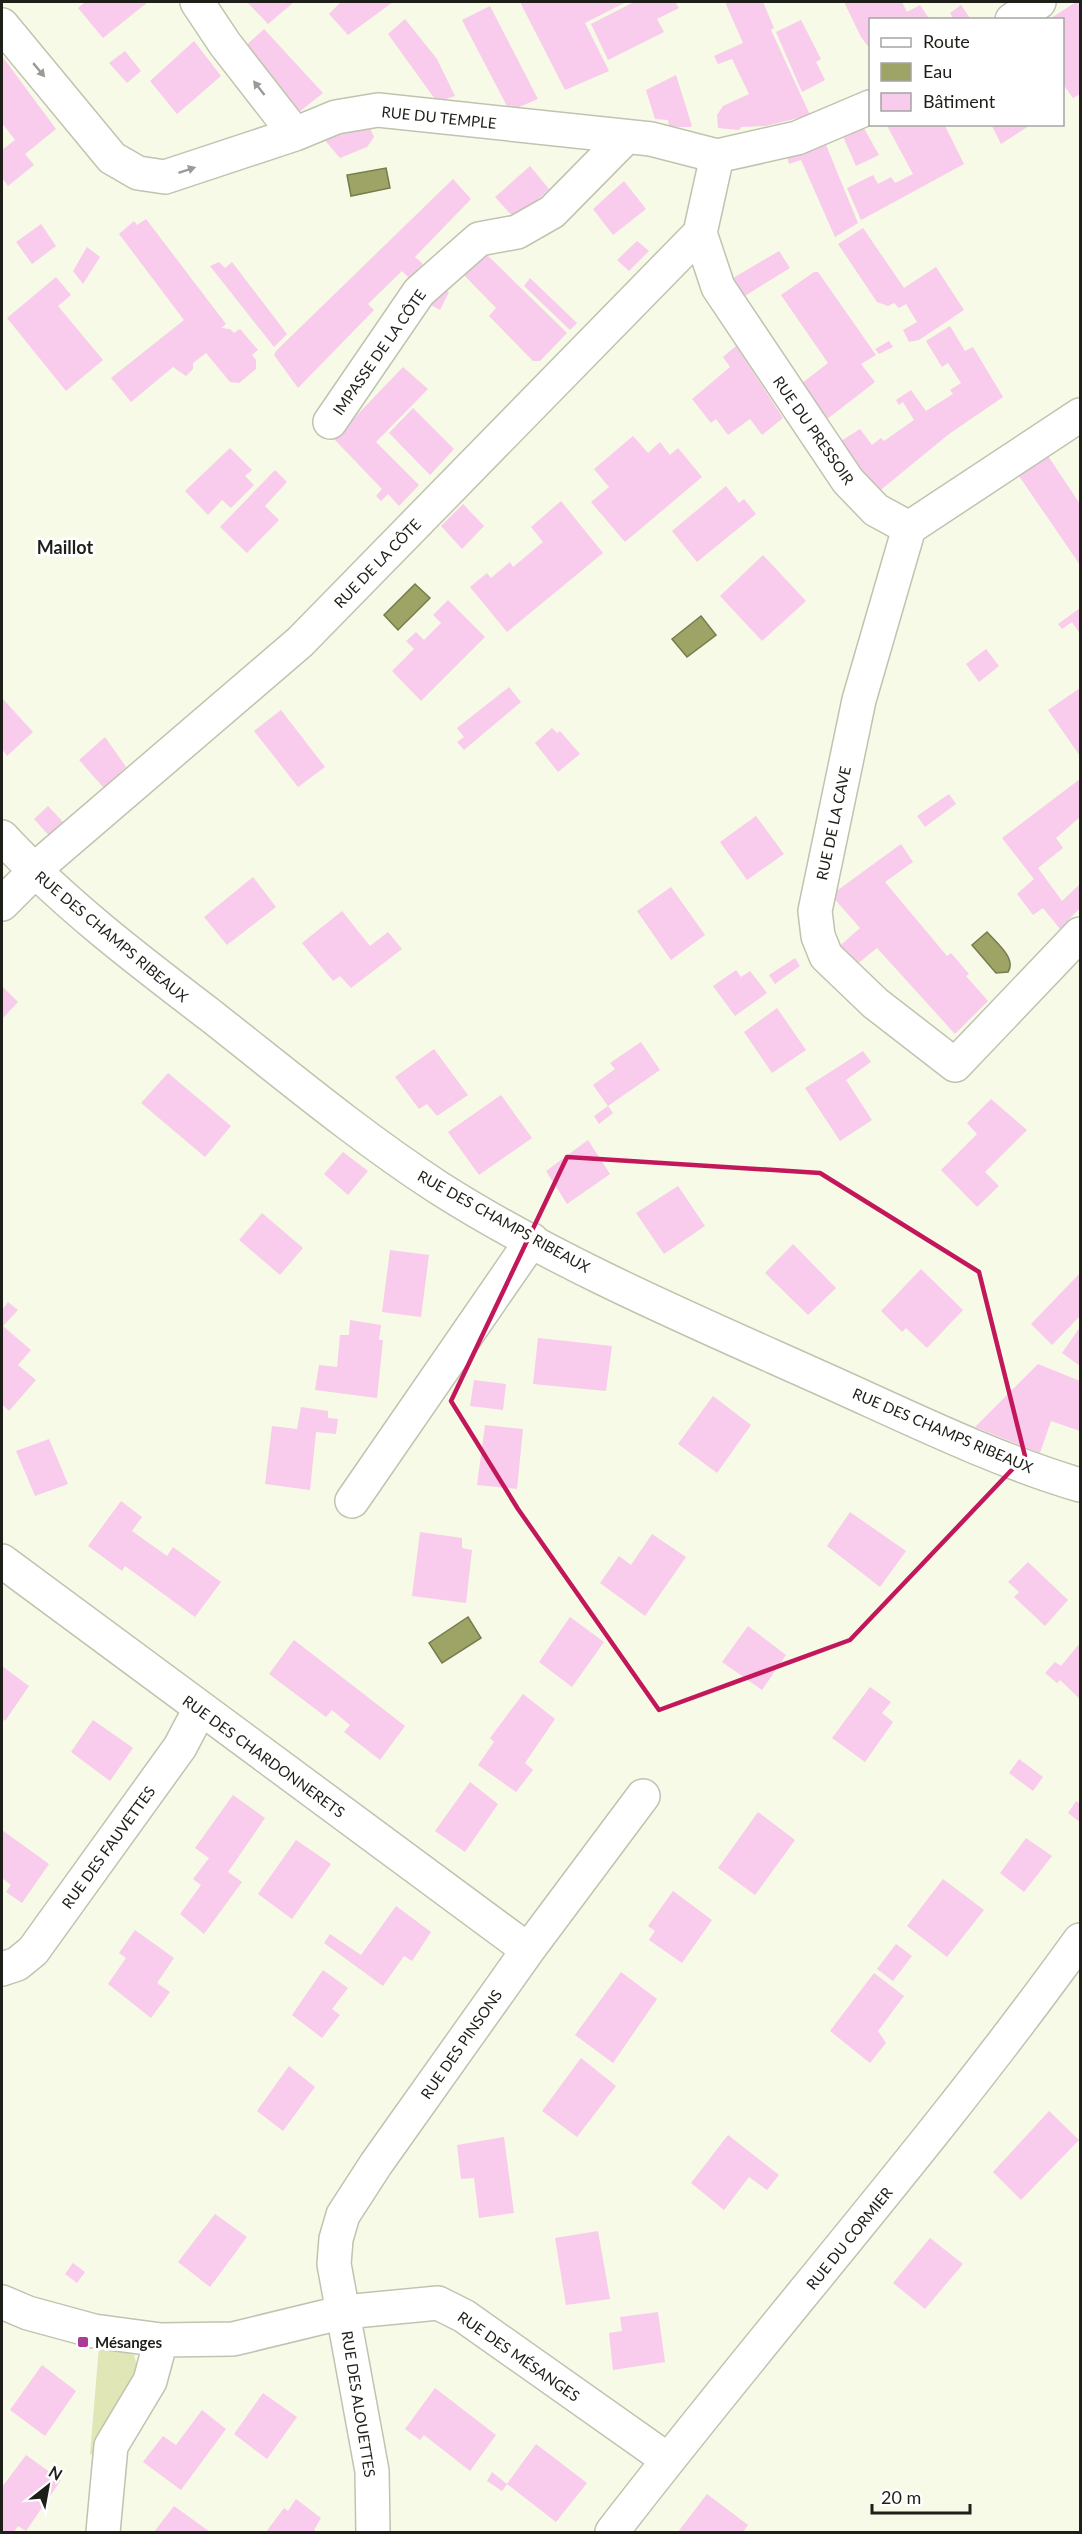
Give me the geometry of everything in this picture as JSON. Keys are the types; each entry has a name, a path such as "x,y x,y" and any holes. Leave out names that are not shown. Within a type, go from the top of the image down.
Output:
{"street":[{"path":"197,2 225,44 295,134"},
{"path":"1015,18 1039,2"},
{"name":"RUE DU TEMPLE","path":"2,25 112,158 138,173 165,177 295,134 336,117 378,110 651,139 717,156 797,138 869,107"},
{"name":"IMPASSE DE LA CÔTE","path":"330,422 418,292 479,239 517,232 552,212 626,137"},
{"path":"700,233 717,156"},
{"name":"RUE DU PRESSOIR","path":"700,233 718,287 848,481 876,510 909,528"},
{"name":"RUE DE LA CÔTE","path":"2,904 34,872 300,642 700,233"},
{"path":"909,528 1080,415"},
{"name":"RUE DE LA CAVE","path":"909,528 859,700 815,910 818,936 826,956 875,1003 955,1065 1080,934"},
{"name":"RUE DES CHAMPS RIBEAUX","path":"2,837 34,872 187,998 383,1150 441,1189 532,1240 689,1319 1048,1476 1080,1485"},
{"path":"352,1501 532,1240"},
{"name":"RUE DES CHARDONNERETS","path":"2,1561 528,1950"},
{"name":"RUE DES FAUVETTES","path":"2,1969 17,1964 33,1951 180,1747 200,1709"},
{"name":"RUE DES PINSONS","path":"345,2312 334,2264 336,2238 343,2215 376,2164 528,1950 643,1796"},
{"name":"RUE DU CORMIER","path":"612,2532 1007,2041 1080,1940"},
{"name":"RUE DES MÉSANGES","path":"2,2302 28,2313 94,2331 161,2340 233,2339 345,2312 438,2303 464,2316 668,2460"},
{"name":"RUE DES ALOUETTES","path":"345,2312 372,2471 373,2532"},
{"path":"103,2532 111,2446 150,2381 161,2340"}],"highlighted area":[{"path":"567,1157 820,1173 979,1272 1025,1456 850,1640 659,1710 518,1509 451,1401"}],"shaded area":[{"path":"99,2346 134,2355 138,2369 96,2453 90,2455"}],"water":[{"path":"386,168 390,188 351,196 347,175"},
{"path":"415,584 430,598 398,630 384,615"},
{"path":"701,616 716,635 687,657 672,639"},
{"path":"987,932 1008,956 1010,967 1008,972 996,973 972,945"},
{"path":"468,1617 481,1638 442,1663 429,1643"}],"building":[{"path":"85,2 148,2 103,38 78,8"},
{"path":"247,2 294,2 268,24"},
{"path":"341,2 393,2 348,35 329,14"},
{"path":"520,2 626,2 585,23 609,71 565,90"},
{"path":"634,2 675,2 679,8 657,19 664,32 608,60 591,24"},
{"path":"725,2 763,2 774,28 771,30 810,115 766,126 741,127 739,130 718,128 717,115 723,106 749,94 732,59 718,64 714,56 743,43"},
{"path":"844,2 902,2 907,12 920,5 929,18 869,18 869,48 861,37"},
{"path":"1076,2 1080,2 1080,94 1073,98 1064,86 1064,18 1051,18"},
{"path":"961,5 970,18 953,18 950,13"},
{"path":"490,6 538,99 517,108 508,108 462,20"},
{"path":"405,19 437,59 455,96 437,102 388,34"},
{"path":"801,20 821,59 816,62 825,80 802,92 776,32"},
{"path":"264,29 323,93 299,112 288,109 239,52"},
{"path":"194,41 221,76 177,114 150,81"},
{"path":"125,51 141,71 127,83 109,63"},
{"path":"2,56 56,129 25,154 34,165 8,186 2,178 2,150 15,140 2,123"},
{"path":"676,75 692,126 690,127 669,126 668,120 655,119 646,90"},
{"path":"861,123 879,155 856,166 841,132"},
{"path":"369,126 374,137 367,147 340,158 322,137"},
{"path":"887,126 945,126 964,164 861,220 847,188 873,175 878,184 891,177 895,183 913,174"},
{"path":"992,126 1029,126 1001,144"},
{"path":"824,140 858,223 835,237 801,160 789,164 787,157"},
{"path":"530,166 549,189 516,220 495,197"},
{"path":"453,179 471,199 415,257 423,264 409,278 402,271 368,304 374,310 298,388 274,355 276,351"},
{"path":"624,181 646,209 613,235 593,209"},
{"path":"146,219 226,324 221,328 230,329 234,333 240,329 258,350 252,355 256,360 256,369 239,383 230,382 206,353 193,363 193,369 186,376 173,367 131,402 111,378 184,320 119,234 134,221 137,225"},
{"path":"41,224 56,246 32,264 16,242"},
{"path":"863,228 904,288 936,267 964,310 919,340 909,342 903,330 917,322 906,304 899,308 894,303 888,306 877,302 838,244"},
{"path":"637,241 649,251 629,271 617,260"},
{"path":"87,247 100,257 83,284 73,271"},
{"path":"482,250 567,333 540,361 533,361 489,316 496,308 459,270"},
{"path":"779,251 790,268 740,299 728,281"},
{"path":"219,262 225,268 232,262 287,334 274,347 210,266"},
{"path":"814,272 818,272 876,355 861,364 875,382 822,423 797,387 828,363 781,295"},
{"path":"56,277 71,295 58,306 103,360 66,391 7,318"},
{"path":"530,278 577,323 570,330 524,286"},
{"path":"438,287 449,292 440,310 429,304"},
{"path":"950,326 965,351 973,347 1003,397 949,434 877,493 838,443 860,429 872,445 881,438 884,441 914,420 903,402 899,405 896,400 911,390 926,411 953,394 950,390 961,383 948,363 942,367 926,341"},
{"path":"889,341 893,347 879,354 875,349"},
{"path":"736,346 783,418 762,435 750,419 728,435 716,419 711,423 692,399 730,367 723,357"},
{"path":"403,367 428,389 376,442 419,485 399,506 388,494 381,501 376,496 382,489 334,439"},
{"path":"413,408 454,449 430,475 389,433"},
{"path":"633,436 648,453 660,442 670,455 678,448 702,477 625,542 591,502 609,487 594,469"},
{"path":"230,448 252,470 245,476 254,485 231,508 222,500 208,515 185,491"},
{"path":"1048,456 1080,504 1080,565 1019,476"},
{"path":"275,470 287,482 265,506 279,520 247,553 220,527"},
{"path":"726,486 739,503 744,499 756,514 697,562 672,531"},
{"path":"561,501 603,553 507,632 470,587 487,573 491,578 510,562 513,567 543,542 531,527"},
{"path":"463,504 484,526 462,549 441,526"},
{"path":"763,555 806,601 762,641 720,596"},
{"path":"448,600 485,637 421,701 392,671 414,649 406,641 416,632 424,640 441,623 433,615"},
{"path":"1080,608 1080,634 1072,622 1062,629 1058,624"},
{"path":"986,649 999,666 979,682 966,664"},
{"path":"509,687 521,702 464,750 457,742 464,737 457,728"},
{"path":"1080,688 1080,756 1048,710"},
{"path":"2,698 33,732 7,756 2,749"},
{"path":"281,710 325,767 298,787 254,731"},
{"path":"552,728 557,733 560,731 580,754 558,772 535,743"},
{"path":"105,737 126,767 104,788 79,760"},
{"path":"1080,779 1080,817 1056,838 1063,848 1038,868 1062,901 1080,884 1080,908 1060,929 1043,908 1033,915 1017,894 1034,879 1002,838"},
{"path":"949,794 956,804 925,827 917,816"},
{"path":"48,806 65,824 51,838 34,819"},
{"path":"756,816 784,854 747,880 720,842"},
{"path":"901,844 913,862 885,882 947,956 951,953 969,974 966,976 988,1001 955,1034 877,948 851,969 835,950 860,928 831,895"},
{"path":"253,877 276,907 227,945 204,917"},
{"path":"671,887 705,935 671,960 637,911"},
{"path":"342,911 370,946 388,932 402,949 351,988 340,976 333,981 302,943"},
{"path":"795,958 800,966 775,984 769,975"},
{"path":"736,970 741,977 750,971 767,993 735,1016 713,986"},
{"path":"2,986 18,1002 2,1019"},
{"path":"777,1008 806,1050 772,1073 744,1032"},
{"path":"641,1042 660,1070 608,1106 593,1085 615,1069 610,1063"},
{"path":"434,1049 468,1095 437,1116 427,1104 419,1109 395,1077"},
{"path":"863,1051 871,1062 846,1080 872,1120 840,1141 805,1088"},
{"path":"168,1073 231,1126 205,1157 141,1103"},
{"path":"501,1095 532,1138 479,1175 448,1132"},
{"path":"991,1099 1027,1130 985,1172 999,1186 977,1207 941,1170 977,1134 967,1123"},
{"path":"608,1106 613,1113 599,1124 594,1116"},
{"path":"588,1140 610,1174 567,1204 546,1171"},
{"path":"343,1152 368,1171 348,1195 324,1174"},
{"path":"678,1186 705,1226 664,1254 636,1213"},
{"path":"262,1213 303,1248 280,1275 239,1240"},
{"path":"793,1244 836,1288 808,1315 765,1273"},
{"path":"390,1250 429,1255 421,1317 382,1312"},
{"path":"921,1269 963,1310 927,1348 906,1328 902,1332 881,1311"},
{"path":"1080,1273 1080,1316 1052,1345 1031,1324"},
{"path":"8,1302 18,1310 3,1326 31,1350 18,1365 36,1380 9,1411 2,1404 2,1310"},
{"path":"350,1320 381,1325 379,1340 383,1340 377,1398 315,1390 319,1365 337,1367 340,1335 349,1335"},
{"path":"1080,1327 1080,1366 1062,1353"},
{"path":"538,1338 612,1346 606,1391 533,1384"},
{"path":"1038,1364 1080,1381 1080,1431 1051,1421 1040,1453 975,1427"},
{"path":"474,1380 506,1384 503,1410 470,1406"},
{"path":"713,1396 751,1425 717,1473 678,1444"},
{"path":"301,1407 328,1411 328,1418 338,1419 336,1434 316,1432 310,1490 265,1484 272,1426 297,1429"},
{"path":"485,1425 523,1429 517,1489 477,1485"},
{"path":"49,1439 68,1484 35,1496 16,1451"},
{"path":"121,1501 142,1517 132,1531 167,1556 173,1547 221,1582 195,1617 125,1566 122,1571 88,1546"},
{"path":"850,1512 906,1551 880,1587 827,1546"},
{"path":"420,1532 462,1538 462,1548 472,1550 466,1603 412,1596"},
{"path":"652,1534 686,1557 645,1616 600,1583 619,1556 631,1565"},
{"path":"1028,1562 1068,1600 1045,1626 1014,1597 1019,1592 1008,1582"},
{"path":"570,1617 604,1642 572,1687 539,1662"},
{"path":"748,1626 786,1655 762,1690 722,1662"},
{"path":"294,1640 405,1726 380,1760 344,1732 350,1725 332,1710 326,1717 269,1674"},
{"path":"1080,1643 1080,1699 1060,1680 1057,1683 1045,1673 1055,1662 1061,1666"},
{"path":"2,1666 29,1686 5,1721 2,1718"},
{"path":"870,1687 891,1702 882,1713 893,1722 865,1762 832,1738"},
{"path":"523,1694 555,1719 525,1763 533,1770 516,1792 478,1765 494,1742 490,1738"},
{"path":"93,1720 133,1748 110,1781 71,1752"},
{"path":"1019,1759 1043,1777 1033,1791 1009,1773"},
{"path":"470,1782 498,1804 465,1852 435,1831"},
{"path":"233,1795 265,1818 228,1872 242,1882 204,1934 180,1914 201,1885 193,1879 209,1858 195,1848"},
{"path":"1076,1801 1080,1804 1080,1822 1068,1813"},
{"path":"758,1812 795,1840 755,1895 718,1868"},
{"path":"2,1830 49,1864 22,1903 6,1892 11,1885 2,1878"},
{"path":"1026,1838 1052,1856 1024,1892 1000,1873"},
{"path":"296,1840 331,1864 292,1919 258,1894"},
{"path":"943,1879 984,1910 947,1957 907,1926"},
{"path":"673,1891 712,1920 682,1963 649,1940 655,1931 648,1926"},
{"path":"396,1906 431,1932 412,1961 404,1956 383,1986 324,1943 330,1934 361,1955"},
{"path":"135,1930 174,1958 157,1983 170,1992 151,2018 108,1984 126,1958 119,1953"},
{"path":"896,1944 912,1956 893,1981 877,1969"},
{"path":"323,1970 348,1988 332,2009 340,2015 322,2038 292,2015"},
{"path":"621,1972 657,1999 613,2063 575,2035"},
{"path":"874,1973 904,1996 878,2031 886,2043 870,2063 830,2031"},
{"path":"581,2058 616,2086 577,2137 542,2111"},
{"path":"289,2066 315,2087 283,2131 257,2111"},
{"path":"1049,2111 1079,2140 1021,2200 993,2172"},
{"path":"728,2135 779,2175 767,2190 749,2177 724,2210 691,2183"},
{"path":"504,2137 514,2213 479,2218 474,2178 461,2179 457,2145"},
{"path":"215,2214 247,2237 210,2287 178,2262"},
{"path":"598,2231 610,2299 566,2305 555,2238"},
{"path":"930,2238 963,2264 925,2309 893,2283"},
{"path":"73,2263 85,2272 77,2283 65,2274"},
{"path":"658,2312 665,2362 613,2370 609,2333 622,2331 620,2317"},
{"path":"42,2365 76,2391 45,2436 10,2410"},
{"path":"435,2388 496,2435 470,2471 424,2435 420,2440 405,2429"},
{"path":"263,2393 297,2417 267,2459 234,2434"},
{"path":"202,2410 226,2429 181,2490 143,2462 163,2436 176,2445"},
{"path":"536,2444 587,2483 556,2522 507,2484"},
{"path":"26,2455 61,2480 26,2531 18,2526 14,2532 2,2532 2,2487"},
{"path":"492,2472 507,2484 502,2491 487,2481"},
{"path":"707,2494 748,2525 743,2532 678,2532"},
{"path":"296,2499 321,2518 314,2530 317,2532 266,2532 284,2508 288,2511"},
{"path":"174,2506 210,2532 154,2532"}],"place":[{"name":"Mésanges","path":"83,2342"}],"district":[{"name":"Maillot","path":"65,547"}]}
